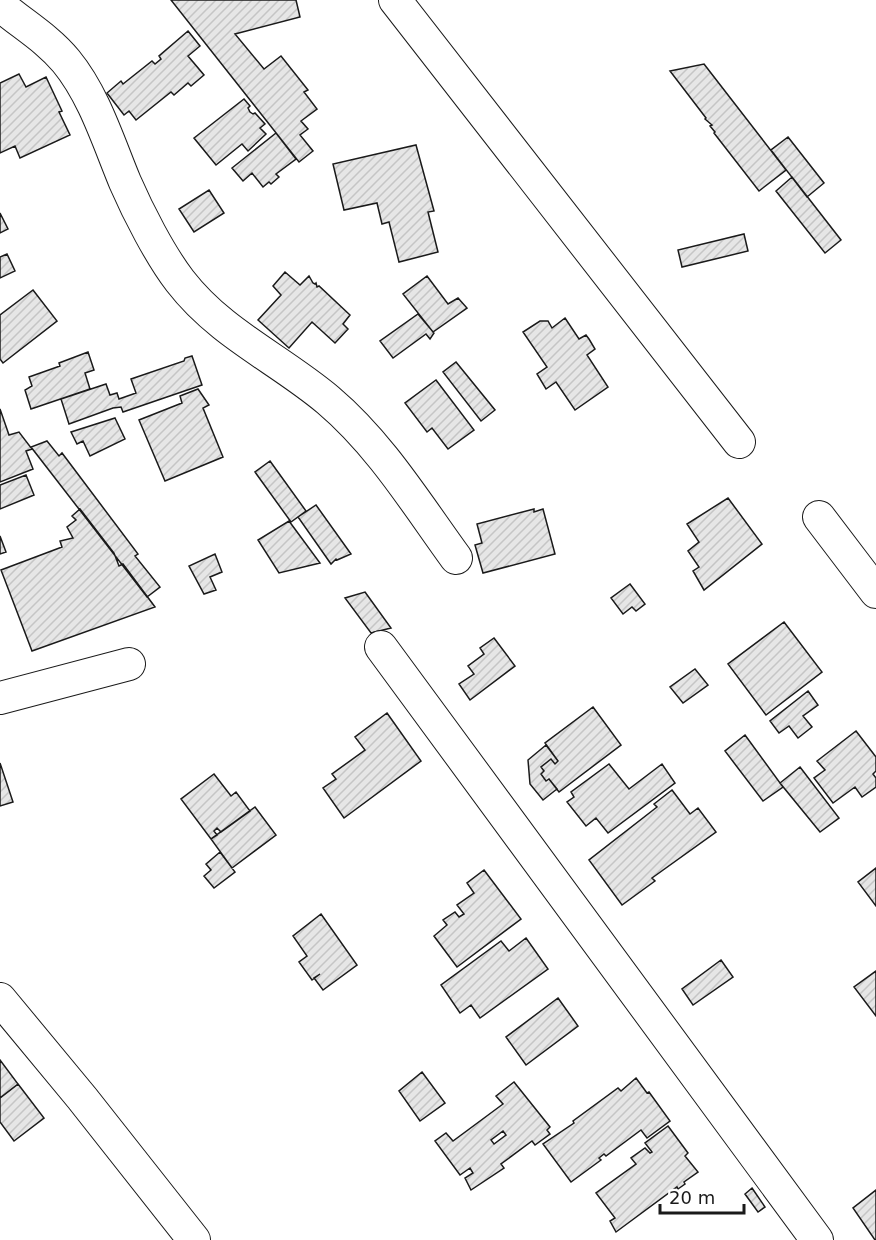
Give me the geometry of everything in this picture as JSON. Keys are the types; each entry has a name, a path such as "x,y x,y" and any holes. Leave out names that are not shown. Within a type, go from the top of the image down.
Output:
{"street":[{"path":"395,0 739,442"},
{"path":"0,5 55,48 79,80 116,159 129,193 163,256 180,281 228,328 314,389 354,424 394,473 456,558"},
{"path":"819,517 876,592"},
{"path":"381,647 818,1240"},
{"path":"0,698 129,664"},
{"path":"0,999 194,1240"}],"building":[{"path":"171,0 296,0 300,17 235,34 264,69 281,56 308,90 304,92 317,109 301,121 308,129 300,135 313,151 299,162"},
{"path":"188,31 200,46 188,56 204,75 191,86 188,83 174,95 171,92 136,120 129,111 124,115 107,93 121,81 123,84 152,61 155,64 161,59 159,56"},
{"path":"704,64 786,170 759,191 670,71"},
{"path":"19,74 26,87 46,77 70,135 20,158 15,146 0,153 0,83"},
{"path":"244,99 250,106 248,108 250,112 255,113 265,124 260,128 266,134 248,151 242,144 216,165 194,138"},
{"path":"276,133 296,159 276,174 279,177 271,184 269,182 263,187 252,173 243,181 232,168"},
{"path":"788,137 824,183 807,197 771,150"},
{"path":"416,145 434,211 428,212 438,252 399,262 389,222 382,224 377,203 344,210 333,164"},
{"path":"792,177 841,240 825,253 776,191"},
{"path":"209,190 224,213 194,232 179,209"},
{"path":"0,213 8,229 0,233"},
{"path":"744,234 748,251 682,267 678,250"},
{"path":"7,254 15,271 0,278 0,257"},
{"path":"285,272 300,285 309,276 317,287 319,286 350,315 343,324 348,329 335,343 312,322 289,348 258,320 281,295 273,286"},
{"path":"427,276 448,304 458,298 467,308 433,332 403,294"},
{"path":"33,290 57,321 3,363 0,359 0,315"},
{"path":"418,314 434,333 430,339 426,334 393,358 380,341"},
{"path":"565,318 579,339 586,335 589,339 595,349 587,355 608,387 575,410 556,382 546,389 537,374 547,367 523,332 540,321 548,321 552,328"},
{"path":"88,352 94,370 85,373 90,389 31,409 25,390 32,386 29,377 60,366 59,363"},
{"path":"192,356 202,385 123,412 121,407 113,408 69,424 61,399 106,384 110,395 117,393 119,399 136,393 131,379 184,361 185,358"},
{"path":"456,362 495,410 481,421 443,372"},
{"path":"436,380 474,430 448,449 432,428 427,432 405,403"},
{"path":"198,389 209,405 203,408 223,457 165,481 139,420 182,403 180,396"},
{"path":"0,409 9,435 19,432 32,449 26,451 33,469 0,482"},
{"path":"115,418 125,439 90,456 83,441 77,444 71,432"},
{"path":"47,441 59,456 62,453 138,554 135,556 160,587 147,597 31,447"},
{"path":"270,461 306,511 291,522 255,472"},
{"path":"26,475 34,495 0,509 0,485"},
{"path":"728,498 762,544 704,590 693,571 699,567 688,551 699,542 687,524"},
{"path":"316,505 351,554 336,559 331,564 298,517"},
{"path":"80,509 114,553 119,566 123,564 155,607 32,651 1,570 62,547 60,541 73,538 67,527 76,520 72,516"},
{"path":"534,509 534,512 543,509 555,554 483,573 475,545 482,543 477,524"},
{"path":"289,521 320,563 279,573 258,540"},
{"path":"0,536 6,552 0,554"},
{"path":"215,554 222,572 210,577 216,590 204,594 189,566"},
{"path":"630,584 645,604 636,611 632,607 623,614 611,598"},
{"path":"365,592 391,628 371,633 345,598"},
{"path":"784,622 822,672 766,715 728,664"},
{"path":"494,638 515,666 470,700 459,684 474,674 468,666 484,654 480,648"},
{"path":"695,669 708,685 683,703 670,687"},
{"path":"808,691 818,705 803,716 812,727 798,738 789,726 779,733 770,721"},
{"path":"593,707 621,745 559,792 549,779 546,781 541,774 544,771 541,767 551,759 555,764 558,761 545,743"},
{"path":"387,713 421,761 344,818 323,788 336,779 332,774 365,750 355,737"},
{"path":"856,731 876,757 876,771 873,774 876,778 876,787 862,797 855,787 833,803 814,778 825,770 817,761"},
{"path":"745,735 783,787 763,801 725,751"},
{"path":"546,745 558,761 555,764 551,759 541,767 544,771 541,774 546,781 549,779 557,789 543,800 530,784 528,760"},
{"path":"0,763 13,802 0,806"},
{"path":"609,764 629,789 662,764 675,783 608,833 596,818 586,826 567,802 574,797 571,792"},
{"path":"800,767 839,818 820,832 780,783"},
{"path":"214,774 231,796 236,792 250,811 221,832 217,828 214,831 217,835 211,839 181,799"},
{"path":"672,790 690,814 698,808 716,832 652,878 655,881 622,905 589,860 657,807 654,804"},
{"path":"255,807 276,835 232,868 211,839"},
{"path":"220,852 235,872 214,888 204,876 211,870 206,864"},
{"path":"876,868 876,906 858,882"},
{"path":"484,870 521,919 457,967 434,936 447,925 443,920 455,912 459,917 464,914 457,905 474,893 467,883"},
{"path":"321,914 357,965 323,990 314,978 312,980 299,962 307,956 293,936"},
{"path":"526,938 548,969 480,1018 471,1005 460,1013 441,985 501,941 509,951"},
{"path":"721,960 733,977 693,1005 682,989"},
{"path":"876,971 876,1016 854,987"},
{"path":"558,998 578,1026 526,1065 506,1037"},
{"path":"0,1060 18,1084 0,1098"},
{"path":"422,1072 445,1103 420,1121 399,1091"},
{"path":"636,1078 670,1121 647,1138 641,1130 606,1156 604,1154 599,1158 601,1160 571,1182 543,1144 618,1088 621,1091"},
{"path":"514,1082 550,1127 547,1130 550,1134 535,1145 532,1141 501,1164 504,1168 471,1190 465,1178 473,1173 470,1168 460,1175 435,1141 446,1133 453,1141 503,1104 496,1096","holes":["503,1131 506,1135 494,1144 491,1140"]},
{"path":"18,1084 44,1118 14,1141 0,1122 0,1098"},
{"path":"668,1126 688,1153 685,1156 698,1172 684,1182 685,1184 678,1189 677,1187 616,1232 610,1221 615,1218 596,1193 636,1164 631,1158 645,1148 650,1153 652,1152 645,1143"},
{"path":"752,1188 765,1207 758,1212 745,1194"},
{"path":"876,1190 876,1240 875,1240 853,1208"}]}
